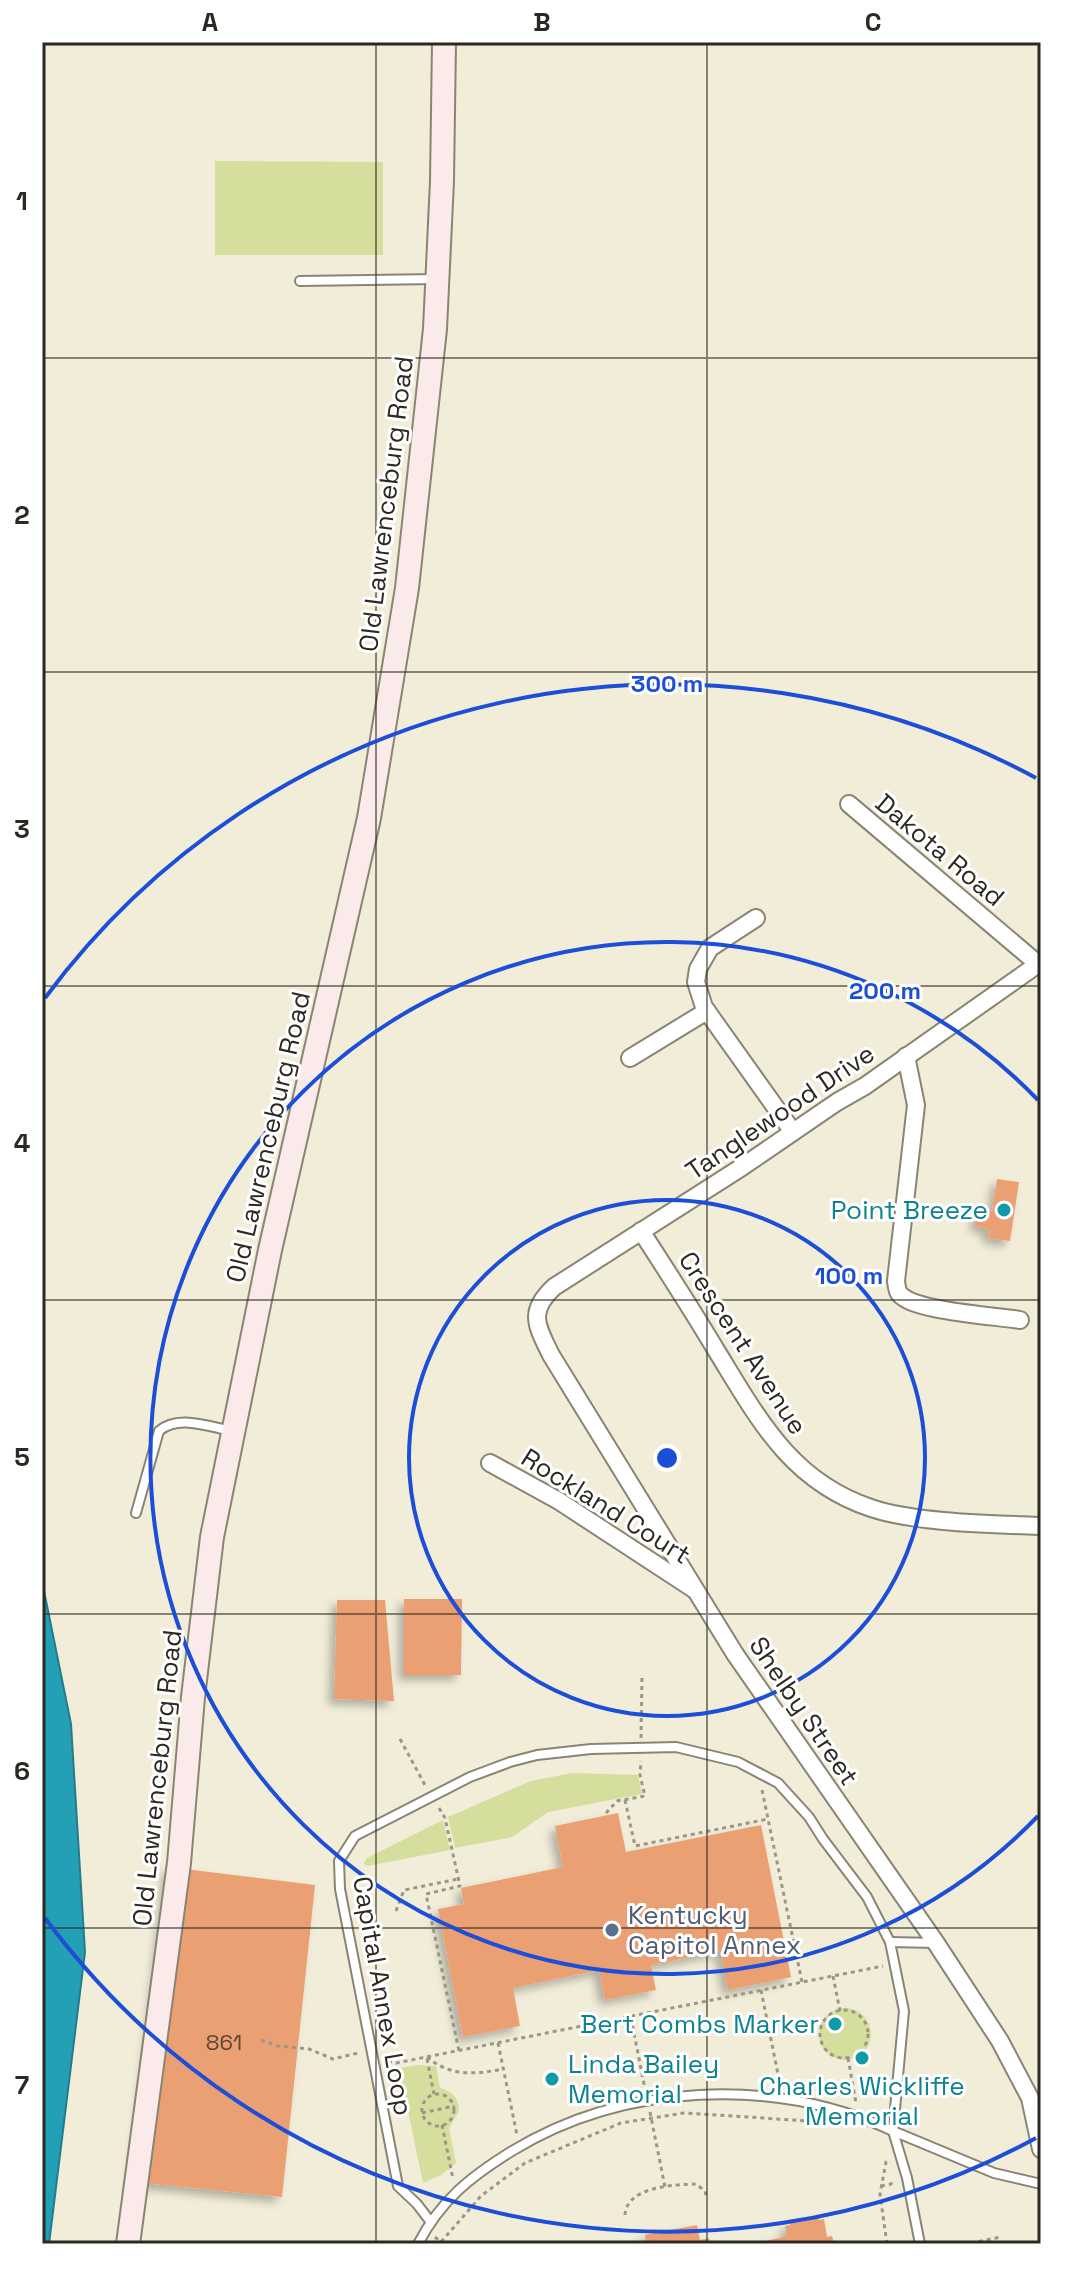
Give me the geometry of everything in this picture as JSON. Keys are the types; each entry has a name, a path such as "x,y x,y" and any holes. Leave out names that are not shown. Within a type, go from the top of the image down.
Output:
{"main road":[{"name":"Old Lawrenceburg Road","path":"128,2244 179,1863 193,1697 212,1537 270,1250 346,926 379,765 415,528 438,279 444,42"}],"street":[{"name":"Dakota Road","path":"849,804 1039,963"},
{"path":"756,918 710,948 703,958 696,982 707,1011 793,1132"},
{"name":"Tanglewood Drive","path":"543,1297 985,1004 1039,963"},
{"path":"630,1058 707,1011"},
{"path":"906,1056 916,1105 897,1292 905,1300 926,1306 1020,1320"},
{"name":"Crescent Avenue","path":"641,1231 763,1426 775,1443 805,1472 839,1494 875,1509 926,1518 1041,1526"},
{"name":"Shelby Street","path":"543,1297 537,1308 537,1325 551,1355 735,1654 936,1943 1017,2070 1030,2098 1041,2149"},
{"name":"Rockland Court","path":"490,1463 548,1493 697,1591"}],"lane":[{"path":"300,281 438,279"},
{"path":"136,1513 159,1431 167,1424 183,1421 233,1431"},
{"name":"Capital Annex Loop","path":"430,2221 398,2186 340,1889 339,1861 355,1836 470,1777 537,1755 591,1749 676,1747 738,1762 778,1783 809,1817 867,1897 890,1942 904,2011 893,2131"},
{"path":"890,1942 936,1943"},
{"path":"418,2244 430,2221 455,2190 520,2147 580,2117 647,2099 710,2095 784,2100 859,2115 994,2173 1041,2184"},
{"path":"893,2131 907,2178 920,2244"}],"path":[{"path":"641,1727 642,1677"},
{"path":"400,1739 420,1778"},
{"path":"758,1771 802,1982"},
{"path":"606,1813 617,1801 645,1796 640,1775"},
{"path":"625,1800 635,1846 768,1819"},
{"path":"445,1818 460,1886 426,1894 459,2051"},
{"path":"396,1911 404,1890 458,1879"},
{"path":"261,2040 278,2046 309,2049 333,2059 361,2053 396,2063 894,1964"},
{"path":"833,1976 840,2011"},
{"path":"761,1990 784,2100"},
{"path":"840,2011 861,2017 868,2030 866,2045 848,2058 832,2055 820,2034 826,2019 840,2011"},
{"path":"631,2016 634,2034"},
{"path":"498,2043 520,2147"},
{"path":"427,2057 440,2067 462,2073 504,2069"},
{"path":"427,2057 434,2094"},
{"path":"848,2058 859,2115"},
{"path":"434,2094 449,2098 454,2106 453,2116 442,2125"},
{"path":"434,2094 423,2103 422,2113 427,2122 442,2125"},
{"path":"422,2113 454,2106"},
{"path":"435,2237 442,2243 481,2196 525,2163 621,2123 684,2113 837,2123"},
{"path":"442,2125 455,2190"},
{"path":"881,2186 894,2180 891,2160 886,2162 881,2186 887,2244"},
{"path":"625,2215 628,2202 636,2196 665,2187 696,2184 705,2191 707,2199"},
{"path":"971,2243 1001,2237"}],"green space":[{"path":"215,161 383,162 383,255 215,255"},
{"path":"572,1773 638,1775 642,1794 548,1812 512,1837 455,1848 448,1817 531,1781"},
{"path":"443,1820 450,1850 368,1866 364,1864 367,1858"},
{"path":"845,2008 864,2015 871,2034 864,2053 845,2060 826,2053 819,2034 826,2015"},
{"path":"436,2066 440,2088 454,2096 459,2111 449,2128 456,2163 441,2175 423,2183 399,2068"}],"water":[{"path":"42,1581 71,1724 85,1952 49,2244 42,2244"}],"building":[{"name":"Point Breeze","path":"997,1179 1019,1182 1010,1241 988,1238 989,1229 975,1226 978,1208 992,1211"},
{"path":"404,1599 462,1599 461,1675 404,1675"},
{"path":"337,1600 385,1600 394,1701 334,1699"},
{"name":"Kentucky Capitol Annex","path":"618,1813 626,1852 761,1825 791,1977 728,1990 720,1951 651,1965 656,1990 605,2000 599,1970 513,1988 520,2026 463,2037 438,1909 464,1904 461,1888 563,1867 555,1826"},
{"path":"168,1867 315,1885 282,2197 134,2182"},
{"path":"818,2217 819,2220 824,2219 827,2237 832,2236 834,2244 753,2244 787,2236 785,2226"},
{"path":"697,2225 700,2240 709,2238 710,2244 646,2244 645,2235"}],"place":[{"name":"Point Breeze","path":"1004,1210"},
{"name":"Kentucky Capitol Annex","path":"612,1930"},
{"name":"Bert Combs Marker","path":"835,2024"},
{"name":"Charles Wickliffe Memorial","path":"862,2058"},
{"name":"Linda Bailey Memorial","path":"552,2079"}]}
